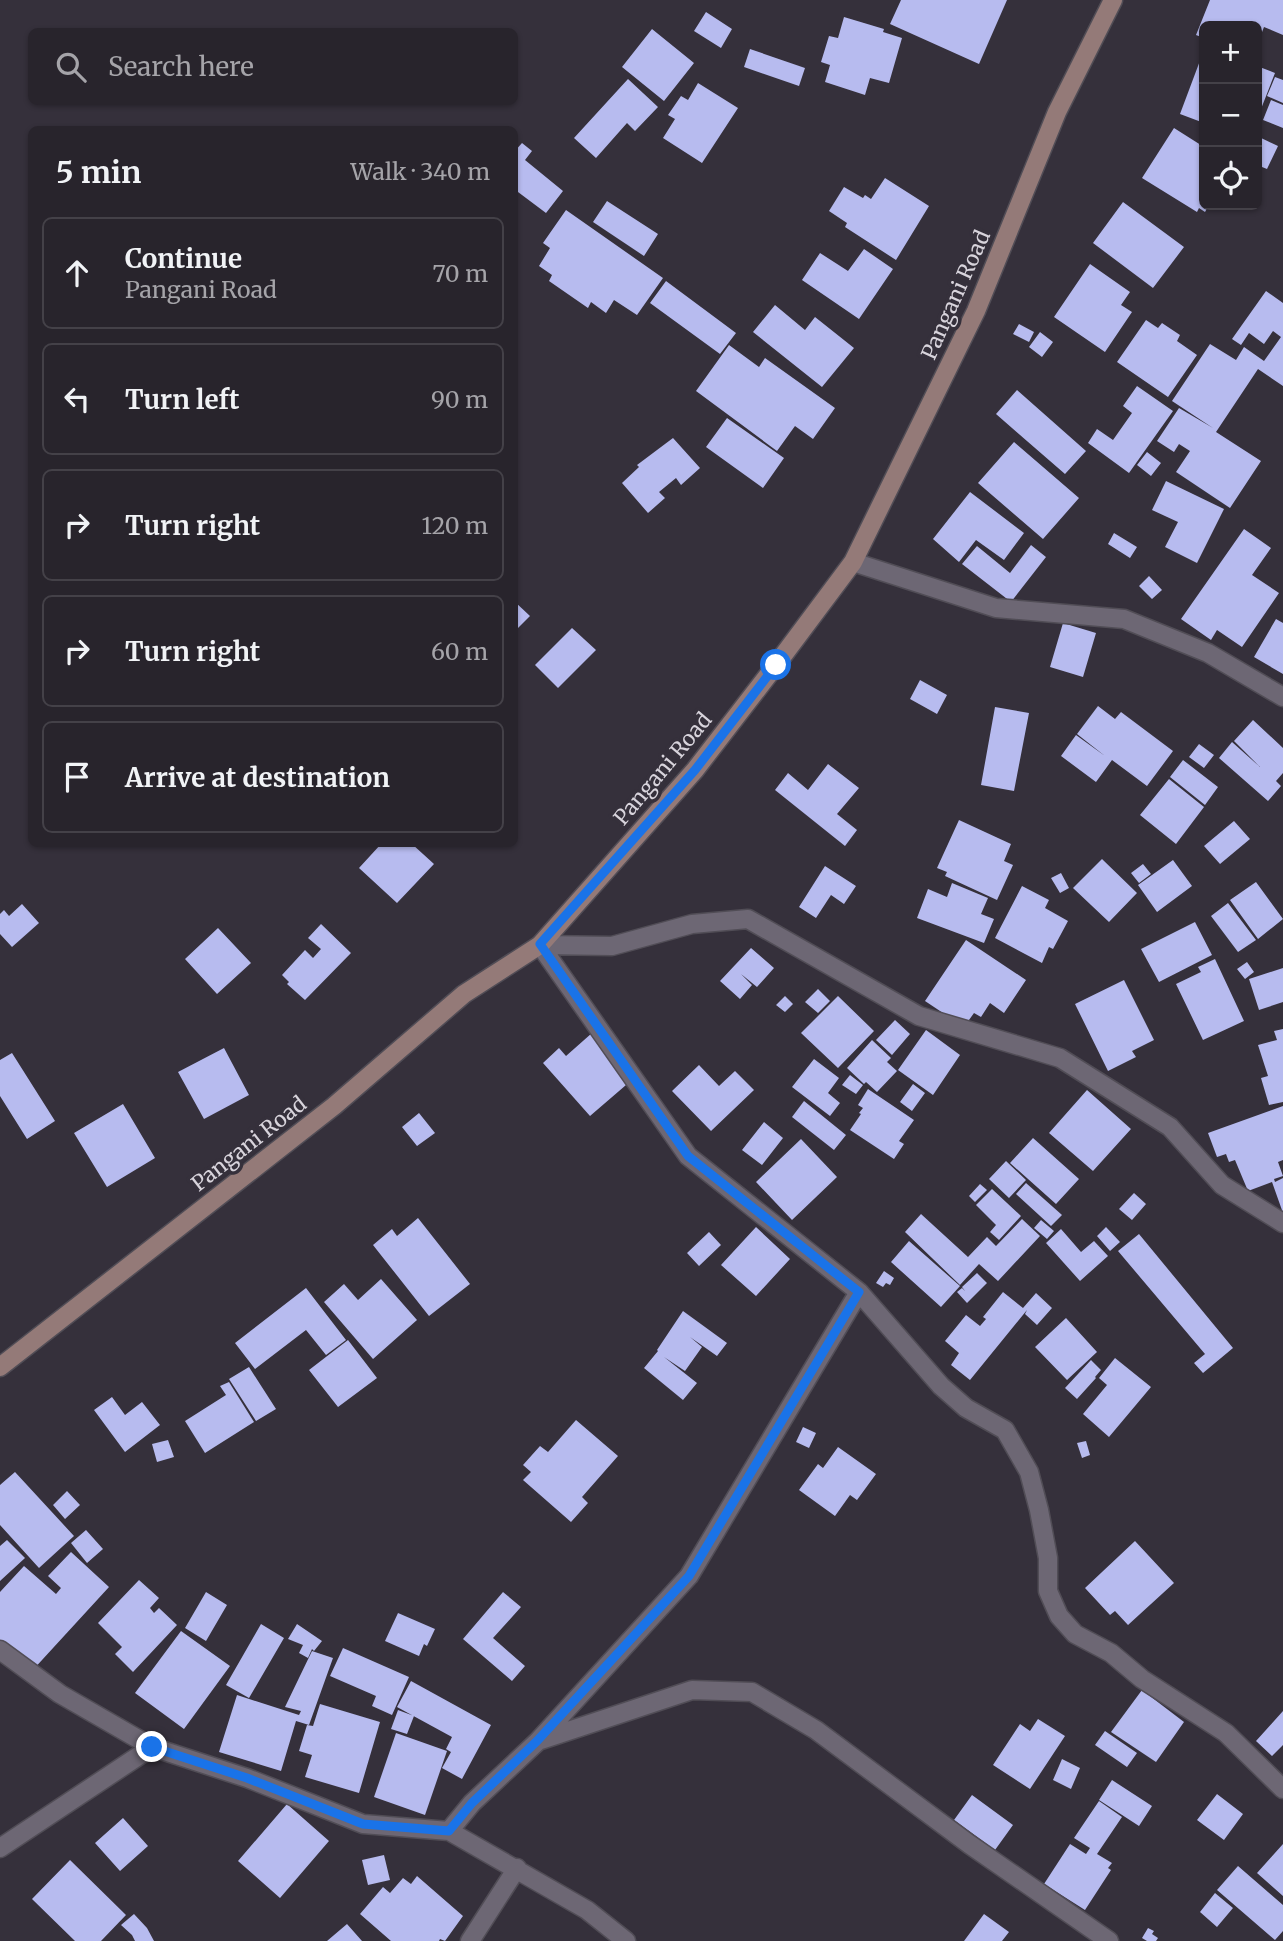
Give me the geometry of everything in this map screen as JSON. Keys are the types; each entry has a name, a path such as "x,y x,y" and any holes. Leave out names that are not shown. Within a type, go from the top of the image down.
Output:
{"main road":[{"name":"Pangani Road","path":"0,1367 334,1106 464,994 540,944 695,770 853,562 976,310 1057,112 1113,0"}],"street":[{"path":"853,562 996,608 1124,619 1208,653 1283,697"},
{"path":"540,944 612,946 692,923 748,919 919,1016 1060,1058 1170,1127 1222,1185 1283,1223"},
{"path":"540,944 688,1156 859,1292 941,1386 966,1408 1004,1430 1029,1472 1048,1558 1048,1591 1059,1616 1075,1634 1111,1653 1142,1679 1226,1733 1283,1789"},
{"path":"449,1831 472,1803 537,1741 689,1576 859,1292"},
{"path":"0,1650 60,1694 152,1747 247,1778 363,1824 449,1831 587,1910 626,1941"},
{"path":"537,1741 692,1689 752,1692 816,1730 969,1844 1109,1941"},
{"path":"0,1848 152,1747"},
{"path":"470,1941 517,1868"}],"building":[{"path":"901,0 1007,0 979,64 890,24"},
{"path":"1210,0 1283,0 1283,35 1264,27 1262,32 1262,21 1202,21"},
{"path":"706,12 732,29 721,48 694,31"},
{"path":"844,17 884,29 883,32 902,38 889,83 870,78 865,95 825,82 830,65 821,62 829,36 838,38"},
{"path":"652,29 694,63 664,101 622,67"},
{"path":"750,49 805,68 799,86 744,67"},
{"path":"1199,63 1199,121 1180,114"},
{"path":"1262,68 1275,73 1262,106"},
{"path":"1275,77 1283,80 1283,103 1267,96"},
{"path":"628,79 658,107 635,131 627,123 596,158 574,138"},
{"path":"698,83 738,108 702,163 663,138 675,119 668,115 681,96 688,100"},
{"path":"1271,100 1283,105 1283,128 1263,120"},
{"path":"1174,128 1199,144 1197,212 1142,178"},
{"path":"1262,138 1278,146 1267,169 1262,167"},
{"path":"522,143 532,151 525,160 563,191 546,213 518,192 518,148"},
{"path":"885,178 929,206 896,260 845,227 847,223 829,211 844,187 863,198 865,195 871,199"},
{"path":"607,201 658,234 644,256 593,222"},
{"path":"1123,202 1184,247 1153,288 1093,243"},
{"path":"566,210 663,278 637,315 614,300 606,313 591,302 588,308 549,281 552,275 539,266 550,248 543,243"},
{"path":"864,249 893,269 859,319 802,280 820,253 848,271"},
{"path":"1090,264 1130,292 1121,305 1132,312 1105,352 1054,317"},
{"path":"666,281 736,333 720,354 650,303"},
{"path":"1266,291 1283,303 1283,386 1258,369 1216,432 1261,461 1230,508 1176,472 1190,451 1179,444 1174,452 1157,441 1179,408 1213,428 1172,401 1210,344 1236,360 1244,347 1264,361 1281,337 1273,331 1264,344 1249,333 1241,345 1232,339"},
{"path":"775,305 805,330 815,317 854,348 822,387 753,332"},
{"path":"1146,320 1158,328 1162,323 1180,335 1177,341 1197,355 1168,397 1117,362"},
{"path":"1019,324 1034,332 1029,342 1013,334"},
{"path":"1040,332 1053,342 1042,357 1029,347"},
{"path":"729,345 759,367 765,358 835,408 813,439 795,426 777,451 696,391"},
{"path":"1137,386 1173,411 1129,473 1088,443 1097,429 1113,440 1132,413 1123,406"},
{"path":"1017,390 1086,451 1065,474 996,414"},
{"path":"727,418 784,458 763,488 706,447"},
{"path":"673,438 700,468 681,485 676,478 659,492 665,498 648,513 622,483 639,467 637,465"},
{"path":"1014,442 1079,498 1043,539 978,483"},
{"path":"1147,452 1161,463 1151,476 1137,465"},
{"path":"1166,481 1224,509 1197,563 1165,547 1178,522 1152,510"},
{"path":"970,492 1024,533 1004,560 976,540 959,562 933,539"},
{"path":"1244,529 1271,548 1252,575 1279,593 1242,647 1217,630 1211,640 1181,619"},
{"path":"1114,533 1137,547 1130,558 1108,544"},
{"path":"1031,545 1046,557 1011,602 962,564 977,546 1010,573"},
{"path":"1149,576 1162,590 1152,599 1139,586"},
{"path":"518,605 530,616 518,628"},
{"path":"1276,619 1283,623 1283,674 1254,657"},
{"path":"1063,623 1096,633 1083,677 1050,667"},
{"path":"572,628 596,650 558,688 535,665"},
{"path":"920,680 947,695 937,714 910,699"},
{"path":"1098,706 1115,719 1121,712 1173,751 1147,786 1112,760 1096,782 1061,756 1076,735 1105,756 1077,734"},
{"path":"995,707 1029,713 1014,791 981,785"},
{"path":"1253,720 1283,748 1283,773 1276,781 1281,786 1268,801 1219,758 1232,742 1260,767 1234,741"},
{"path":"1199,744 1214,755 1204,768 1189,757"},
{"path":"1183,760 1218,787 1205,805 1170,777"},
{"path":"828,764 859,788 837,814 857,830 845,846 775,790 788,773 808,790"},
{"path":"1169,779 1204,807 1176,844 1140,815"},
{"path":"959,820 1011,844 1004,861 1013,865 997,900 945,876 947,872 937,868"},
{"path":"1234,821 1250,839 1220,864 1204,846"},
{"path":"378,847 415,847 434,864 397,903 359,868"},
{"path":"1102,859 1137,893 1109,922 1073,888"},
{"path":"1173,860 1192,886 1157,912 1138,885"},
{"path":"1143,864 1151,874 1139,883 1131,873"},
{"path":"825,866 856,886 844,904 831,895 816,918 799,907"},
{"path":"1061,873 1069,888 1060,893 1051,878"},
{"path":"1256,882 1283,919 1258,939 1230,900"},
{"path":"952,883 988,898 981,914 994,919 984,943 917,918 928,889 947,897"},
{"path":"1022,886 1049,900 1045,908 1068,921 1053,949 1049,947 1042,963 995,938"},
{"path":"1228,903 1256,940 1238,952 1211,916"},
{"path":"22,904 39,923 12,947 0,934 0,914 4,910 9,916"},
{"path":"1195,922 1212,955 1159,982 1141,949"},
{"path":"321,924 351,953 305,1000 287,984 289,982 282,975 305,950 313,958 321,949 308,938"},
{"path":"218,928 251,963 217,994 185,959"},
{"path":"966,940 1026,980 1004,1013 990,1003 981,1017 974,1013 964,1027 925,1001"},
{"path":"751,948 774,968 757,987 741,974 752,985 740,999 720,981"},
{"path":"1215,959 1244,1021 1203,1040 1176,984 1201,972 1198,967"},
{"path":"1247,962 1254,972 1245,979 1237,969"},
{"path":"1283,968 1283,1002 1259,1010 1249,979"},
{"path":"1124,980 1154,1040 1132,1051 1136,1057 1108,1071 1075,1004"},
{"path":"818,989 830,1001 818,1013 805,1002"},
{"path":"785,996 793,1004 785,1012 776,1005"},
{"path":"838,996 874,1031 838,1068 801,1033"},
{"path":"895,1020 910,1034 892,1055 876,1040"},
{"path":"1283,1029 1283,1102 1269,1105 1261,1078 1268,1076 1258,1045 1277,1040 1274,1031"},
{"path":"926,1030 960,1055 933,1095 898,1070"},
{"path":"592,1033 633,1079 590,1116 543,1063 559,1048 566,1056"},
{"path":"872,1040 891,1058 887,1062 897,1071 877,1092 847,1068"},
{"path":"224,1048 249,1095 204,1119 178,1072"},
{"path":"12,1053 55,1121 27,1139 0,1096 0,1060"},
{"path":"814,1059 839,1078 828,1093 840,1103 830,1116 792,1087"},
{"path":"699,1065 719,1086 735,1071 754,1090 711,1131 672,1091"},
{"path":"850,1075 863,1085 856,1094 842,1085"},
{"path":"913,1084 925,1093 912,1111 900,1102"},
{"path":"868,1089 914,1120 899,1141 904,1144 894,1159 850,1130 861,1114 859,1113 863,1108 858,1105"},
{"path":"1087,1090 1131,1129 1093,1171 1049,1133"},
{"path":"804,1101 846,1135 834,1150 792,1117"},
{"path":"123,1104 155,1158 107,1187 74,1133"},
{"path":"1283,1106 1283,1160 1278,1162 1283,1176 1274,1179 1275,1182 1283,1178 1283,1213 1272,1182 1248,1191 1235,1160 1229,1162 1226,1154 1217,1157 1208,1133"},
{"path":"419,1113 435,1133 417,1146 402,1127"},
{"path":"764,1122 783,1138 762,1165 742,1150"},
{"path":"1033,1138 1079,1179 1056,1204 1010,1163"},
{"path":"801,1139 837,1177 792,1220 756,1182"},
{"path":"1006,1161 1026,1180 1009,1198 989,1179"},
{"path":"1026,1183 1062,1215 1051,1226 1016,1194"},
{"path":"980,1184 987,1190 975,1202 969,1196"},
{"path":"992,1189 1021,1216 999,1240 990,1232 996,1225 976,1205"},
{"path":"1134,1193 1146,1204 1132,1220 1119,1209"},
{"path":"921,1214 968,1257 987,1237 996,1246 1022,1219 1040,1236 998,1281 979,1264 960,1285 905,1232"},
{"path":"418,1218 470,1284 429,1316 373,1245 392,1229 397,1236"},
{"path":"1041,1220 1054,1231 1047,1239 1034,1228"},
{"path":"756,1227 790,1259 756,1296 721,1265"},
{"path":"1106,1227 1120,1242 1110,1251 1097,1236"},
{"path":"1061,1229 1081,1252 1094,1241 1108,1256 1080,1281 1046,1243"},
{"path":"709,1232 721,1245 699,1266 687,1253"},
{"path":"1139,1234 1233,1348 1203,1373 1194,1363 1205,1354 1118,1251"},
{"path":"909,1241 960,1286 941,1307 891,1262"},
{"path":"884,1271 894,1278 890,1285 886,1283 883,1287 876,1283"},
{"path":"977,1273 987,1283 967,1303 957,1292 962,1288 965,1291 962,1287"},
{"path":"381,1279 417,1320 373,1359 324,1302 344,1284 358,1300"},
{"path":"306,1288 346,1340 326,1355 306,1330 255,1369 235,1343"},
{"path":"1003,1292 1023,1308 1036,1293 1052,1308 1037,1325 1025,1314 1027,1310 970,1380 951,1365 959,1353 945,1341 966,1315 980,1326 986,1319 983,1317"},
{"path":"683,1311 727,1343 717,1356 690,1337 702,1347 685,1371 664,1357 697,1383 683,1400 644,1368"},
{"path":"1066,1318 1097,1352 1067,1380 1035,1347"},
{"path":"348,1340 377,1378 338,1407 309,1370"},
{"path":"1115,1358 1151,1387 1109,1437 1083,1414 1107,1385 1099,1378"},
{"path":"1091,1360 1101,1370 1077,1399 1065,1388"},
{"path":"249,1367 276,1409 256,1421 229,1379"},
{"path":"229,1382 254,1422 205,1453 185,1421 226,1395 220,1386"},
{"path":"112,1397 125,1415 142,1402 160,1425 125,1452 94,1410"},
{"path":"576,1420 618,1456 582,1497 588,1503 571,1522 523,1480 531,1472 523,1465 540,1446 548,1452"},
{"path":"803,1427 816,1433 809,1448 796,1442"},
{"path":"168,1440 174,1457 157,1462 152,1444"},
{"path":"1086,1441 1090,1455 1082,1458 1077,1443"},
{"path":"838,1447 876,1474 857,1500 850,1495 835,1516 799,1490 818,1464 823,1468"},
{"path":"15,1472 74,1536 39,1568 0,1525 0,1485"},
{"path":"67,1491 80,1505 65,1519 53,1505"},
{"path":"86,1530 103,1549 87,1563 71,1543"},
{"path":"7,1540 25,1558 0,1581 0,1546"},
{"path":"1135,1541 1174,1583 1128,1625 1115,1611 1110,1615 1085,1588"},
{"path":"71,1552 109,1587 31,1672 0,1643 0,1592 24,1566 56,1594 61,1588 48,1576"},
{"path":"139,1580 159,1598 150,1608 154,1613 159,1608 177,1625 133,1672 115,1654 122,1647 98,1623"},
{"path":"206,1592 227,1605 206,1641 185,1628"},
{"path":"503,1592 521,1607 493,1638 525,1666 512,1681 463,1639"},
{"path":"398,1613 435,1629 419,1656 385,1641"},
{"path":"261,1624 284,1638 249,1698 226,1685"},
{"path":"297,1624 322,1641 314,1651 312,1649 308,1658 299,1653 303,1645 288,1639"},
{"path":"181,1631 230,1666 184,1729 135,1693"},
{"path":"343,1648 409,1677 392,1715 372,1706 376,1696 330,1676"},
{"path":"312,1651 333,1658 309,1725 296,1721 281,1771 219,1752 237,1695 299,1715 301,1711 285,1707"},
{"path":"411,1681 491,1725 462,1779 442,1768 451,1752 446,1749 452,1737 397,1707"},
{"path":"1142,1690 1184,1722 1156,1762 1111,1732"},
{"path":"320,1704 380,1722 359,1793 305,1777 312,1755 299,1751 307,1725 313,1726"},
{"path":"398,1710 414,1716 407,1734 391,1729"},
{"path":"1283,1711 1283,1745 1272,1756 1256,1741"},
{"path":"1038,1719 1065,1736 1030,1789 993,1765 1020,1724 1030,1731"},
{"path":"1105,1731 1137,1753 1127,1767 1095,1745"},
{"path":"396,1733 447,1751 425,1815 374,1797"},
{"path":"1062,1759 1080,1768 1071,1789 1053,1780"},
{"path":"1112,1780 1152,1806 1139,1826 1099,1800"},
{"path":"1217,1794 1243,1814 1224,1840 1197,1820"},
{"path":"972,1795 1013,1825 995,1850 954,1820"},
{"path":"1099,1801 1122,1817 1097,1854 1112,1863 1108,1868 1111,1870 1085,1910 1044,1884 1070,1844 1086,1854 1090,1848 1074,1838"},
{"path":"287,1804 329,1841 280,1898 238,1861"},
{"path":"123,1818 148,1846 120,1871 95,1843"},
{"path":"1283,1844 1283,1896 1257,1873"},
{"path":"384,1855 390,1880 368,1885 362,1860"},
{"path":"70,1860 126,1915 101,1941 75,1941 32,1899"},
{"path":"1238,1866 1283,1905 1283,1931 1275,1940 1217,1890"},
{"path":"417,1876 463,1916 445,1941 391,1941 360,1914 383,1887 390,1893 403,1878 411,1884"},
{"path":"1215,1893 1233,1908 1217,1927 1200,1912"},
{"path":"134,1914 147,1928 154,1941 135,1941 121,1925"},
{"path":"984,1914 1009,1932 1002,1941 964,1941"},
{"path":"347,1924 362,1941 327,1941"},
{"path":"1148,1928 1154,1931 1152,1934 1158,1938 1156,1941 1142,1938"}],"route":[{"path":"152,1747 247,1778 363,1824 449,1831 472,1803 537,1741 689,1576 859,1292 688,1156 540,944 695,770 776,665"}]}
